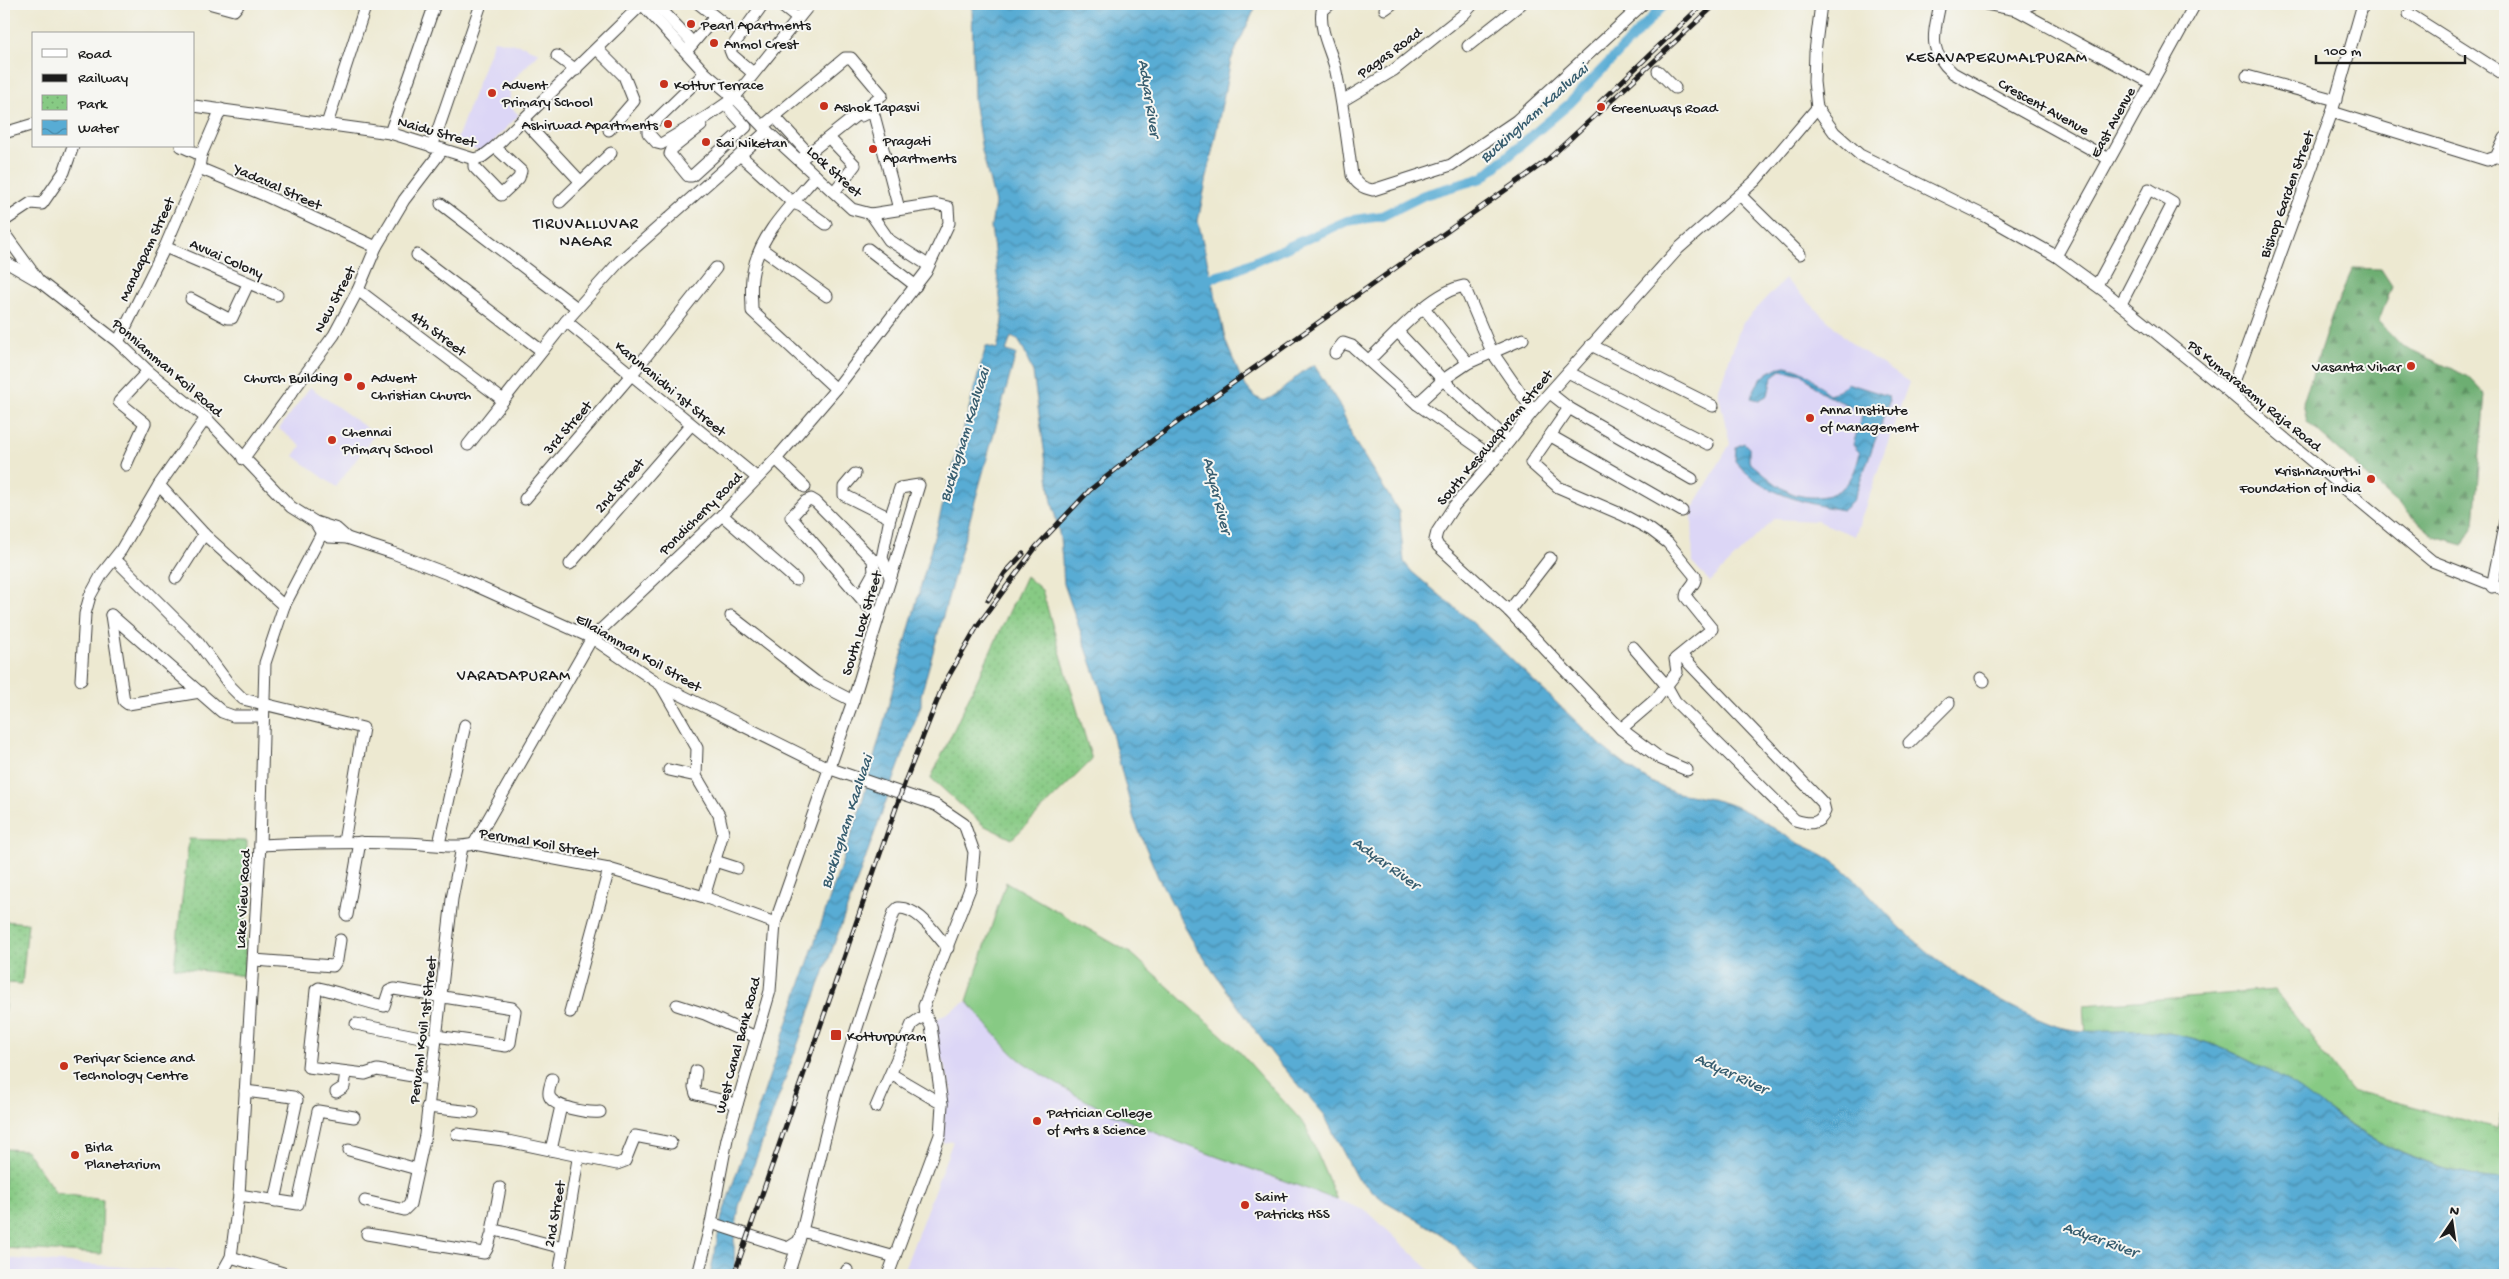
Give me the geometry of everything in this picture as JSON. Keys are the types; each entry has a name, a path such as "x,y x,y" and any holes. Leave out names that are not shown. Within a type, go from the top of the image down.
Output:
{"street":[{"path":"212,4 234,10 239,4"},
{"path":"327,124 366,4"},
{"path":"390,133 435,4"},
{"name":"New Street","path":"243,459 334,335 358,290 376,247 438,148 480,4"},
{"name":"Naidu Street","path":"195,106 390,133 474,159 494,147 576,70 642,4"},
{"name":"Lock Street","path":"642,4 690,46 705,73 732,101 805,160 816,176 852,208 871,214 935,204 948,207"},
{"path":"656,4 690,46 715,17"},
{"path":"699,4 727,26"},
{"path":"753,73 732,55 730,50 763,4"},
{"path":"779,4 798,19"},
{"path":"764,127 746,127 692,176 688,176 684,172 670,154 672,149 732,101 810,4"},
{"name":"Pagas Road","path":"1342,101 1394,70 1464,14 1473,4"},
{"path":"1468,46 1521,4"},
{"path":"1328,5 1322,10 1321,22 1334,65 1342,101 1352,175 1357,183 1364,188 1373,190 1451,165 1516,121 1643,4"},
{"path":"1817,108 1814,82 1815,52 1821,4"},
{"name":"Crescent Avenue","path":"1940,4 1933,36 1941,62 1953,73 2109,159"},
{"path":"1986,4 2017,10 2151,84"},
{"path":"2017,10 2032,4"},
{"name":"East Avenue","path":"2056,256 2195,4"},
{"name":"Bishop Garden Street","path":"2230,393 2332,112 2363,4"},
{"path":"2409,14 2505,75"},
{"path":"597,49 624,76 633,97 631,106 609,130"},
{"path":"557,56 576,70"},
{"path":"468,445 566,321 620,261 740,155 774,117 845,58 851,58 882,95 805,160"},
{"path":"1658,71 1675,88"},
{"path":"705,73 648,127 648,133 657,143 662,144 732,101"},
{"path":"2247,76 2336,100"},
{"path":"732,101 746,127"},
{"name":"South Kesawapuram Street","path":"1687,770 1661,759 1621,729 1509,611 1438,546 1435,540 1437,532 1454,506 1495,459 1533,410 1678,249 1741,196 1817,108"},
{"name":"PS Kumarasamy Raja Road","path":"1817,108 1834,132 1860,155 1987,217 2056,256 2097,286 2230,393 2432,561 2492,587 2505,590"},
{"path":"199,168 201,155 221,109"},
{"path":"805,160 833,142 866,111 870,111 874,115 898,209"},
{"path":"2332,112 2487,160 2496,157 2505,138"},
{"path":"774,117 805,160"},
{"path":"523,120 581,182"},
{"path":"4,133 32,125"},
{"path":"833,142 855,165 834,192"},
{"path":"474,159 474,167 501,196 519,178 521,171 494,147"},
{"path":"4,221 31,202 42,204 64,172 72,148"},
{"path":"185,148 201,155"},
{"path":"560,202 611,153"},
{"path":"740,155 793,203 801,206 826,224"},
{"name":"Yadaval Street","path":"199,168 264,195 376,247"},
{"name":"Mandapam Street","path":"118,342 165,247 199,168"},
{"path":"816,176 776,223 762,249 753,271 752,311 836,389"},
{"path":"2097,286 2149,189 2173,203 2121,304"},
{"path":"1741,196 1800,254"},
{"path":"441,204 577,308"},
{"name":"Pondicherry Road","path":"474,844 592,638 722,515 756,477 778,461 785,448 836,389 926,272 949,223 948,207"},
{"path":"871,214 889,240 928,265"},
{"name":"Ponniamman Koil Road","path":"4,233 39,281 118,342 148,371 206,418 290,507 315,522"},
{"name":"Avvai Colony","path":"165,247 277,295"},
{"path":"762,249 827,296"},
{"path":"868,249 916,286"},
{"path":"417,255 542,351"},
{"path":"4,261 39,281"},
{"path":"632,374 716,268"},
{"path":"191,299 227,318 232,318 248,284"},
{"path":"1369,360 1424,308 1446,292 1464,286 1492,352 1533,410"},
{"name":"4th Street","path":"358,290 502,400"},
{"path":"1424,308 1468,363"},
{"name":"Karunanidhi 1st Street","path":"566,321 756,477"},
{"path":"1398,332 1443,380 1509,441"},
{"path":"1417,404 1443,380 1468,363 1523,338"},
{"path":"1335,353 1340,344 1348,343 1417,404 1495,459"},
{"path":"1591,345 1713,406"},
{"path":"126,465 145,423 119,402 148,371"},
{"path":"1568,372 1708,444"},
{"name":"3rd Street","path":"524,499 632,374"},
{"path":"1550,393 1569,408 1692,478"},
{"path":"1569,408 1531,463 1558,487 1622,514 1651,530 1668,543 1695,576 1695,581 1686,593 1686,597 1712,629 1674,663 1677,672 1656,699 1621,729"},
{"path":"81,680 83,631 90,596 102,574 121,550 159,484 206,418"},
{"name":"2nd Street","path":"570,564 691,425"},
{"path":"1551,436 1682,511"},
{"path":"778,461 805,487"},
{"path":"855,474 844,487 844,495 890,518 882,558 890,577"},
{"path":"159,484 204,534 284,606"},
{"name":"South Lock Street","path":"828,768 853,701 919,486 900,488 897,491 890,518"},
{"path":"860,597 874,572 873,560 816,502 811,499 806,501 791,517 878,618"},
{"path":"722,515 796,580"},
{"path":"2492,587 2505,521"},
{"path":"315,522 322,533"},
{"name":"Ellaiamman Koil Street","path":"315,522 337,529 347,538 461,579 592,638 661,685 828,768 853,779 936,805 964,824 974,852 971,886 925,1002 925,1015"},
{"name":"Ellaiamman Koil Street","path":"322,533 336,539 347,538"},
{"name":"Lake View Road","path":"221,1275 231,1257 239,1195 260,845 265,663 284,606 322,533"},
{"path":"176,578 204,534"},
{"path":"1509,611 1550,558"},
{"path":"120,564 197,641 231,687 243,699 264,711"},
{"path":"200,692 128,704 124,701 109,616 112,615 228,714 264,711 363,728 344,842"},
{"path":"731,616 816,682 853,701"},
{"path":"1632,647 1666,685 1675,701 1795,820 1809,824 1818,822 1823,816 1825,806 1823,802 1681,655"},
{"path":"661,685 697,748 696,776 719,815 723,833 704,896"},
{"path":"1909,744 1949,703"},
{"path":"439,844 465,725"},
{"name":"West Canal Bank Road","path":"698,1275 715,1224 727,1139 770,991 775,922 828,768"},
{"path":"669,770 696,776"},
{"path":"347,915 360,842"},
{"name":"Perumal Koil Street","path":"260,845 360,842 439,844 462,847 474,844 609,869 704,896 775,922"},
{"name":"Peruaml Kovil 1st Street","path":"365,1201 400,1209 407,1209 410,1204 425,1135 452,899 462,847"},
{"path":"715,861 738,868"},
{"path":"570,1012 609,869"},
{"path":"788,1275 801,1236 836,1093 894,912 898,908 911,910 923,920 948,948"},
{"path":"254,960 333,966 337,960 340,940"},
{"path":"356,1024 435,1038 506,1046 510,1043 514,1014 512,1008 394,989 389,991 384,1006 357,1000 349,995 317,988 308,1066 368,1074 377,1070 430,1079"},
{"path":"677,1004 706,1014 756,1037"},
{"path":"876,1107 912,1024 925,1015 931,1026 942,1104 936,1150 888,1275"},
{"path":"696,1071 694,1087 696,1094 737,1104"},
{"path":"336,1092 342,1090 346,1072"},
{"path":"890,1074 942,1104"},
{"path":"552,1079 549,1095 553,1102 561,1106 600,1112"},
{"path":"245,1092 294,1097 297,1100 274,1201"},
{"path":"551,1150 561,1106"},
{"path":"427,1108 474,1112"},
{"path":"239,1195 296,1205 299,1203 318,1111 354,1116"},
{"path":"457,1134 503,1140 576,1157 618,1164 625,1161 635,1136 671,1143"},
{"path":"349,1150 417,1169"},
{"name":"2nd Street","path":"559,1275 576,1157"},
{"path":"367,1234 484,1253 488,1249 500,1188"},
{"path":"715,1224 784,1247 792,1247 801,1236"},
{"path":"492,1231 563,1248"},
{"path":"801,1236 895,1257"},
{"path":"231,1257 283,1273"}],"shaded area":[{"name":"Advent Primary School","path":"494,40 524,46 539,53 512,81 509,105 519,115 483,152 455,144"},
{"name":"Anna Institute of Management","path":"1785,279 1852,344 1909,382 1855,536 1817,521 1774,519 1710,582 1693,563 1692,510 1730,444 1718,392 1741,325"},
{"name":"Chennai Primary School","path":"310,387 375,434 336,487 294,456 301,446 279,429"},
{"path":"967,1001 1021,1061 1169,1137 1367,1211 1435,1275 902,1275 953,1141 943,1143 945,1093 952,1090 930,1023"},
{"path":"4,1258 189,1272 187,1275 4,1275"}],"green space":[{"path":"2353,268 2381,269 2392,286 2379,321 2401,345 2469,377 2485,394 2474,524 2463,545 2435,537 2307,422 2303,403 2332,315"},
{"path":"1026,576 1042,590 1092,760 1012,839 983,825 931,778"},
{"path":"189,839 247,841 245,976 174,967"},
{"path":"1006,882 1132,954 1237,1049 1305,1125 1337,1200 1175,1141 1135,1124 1096,1106 1059,1085 1023,1062 1009,1050 967,1001"},
{"path":"4,921 28,923 22,984 7,983 4,1017"},
{"path":"2275,990 2351,1090 2497,1129 2505,1102 2505,1179 2459,1173 2414,1158 2392,1148 2350,1125 2247,1059 2210,1044 2178,1035 2152,1032 2086,1033 2084,1005"},
{"path":"4,1149 26,1150 56,1193 103,1200 101,1254 4,1248"}],"water":[{"name":"Adyar River","path":"972,4 1257,4 1231,60 1198,221 1226,342 1243,383 1255,397 1264,401 1278,393 1302,372 1314,365 1339,404 1355,442 1399,512 1404,562 1412,572 1472,622 1605,749 1629,768 1665,789 1720,801 1741,809 1794,841 1828,858 1858,882 1918,944 1970,983 2008,1005 2048,1023 2076,1030 2167,1033 2192,1038 2216,1046 2253,1063 2301,1090 2349,1125 2391,1148 2413,1158 2459,1173 2505,1179 2505,1275 1481,1275 1458,1249 1440,1233 1383,1200 1356,1177 1323,1113 1273,1055 1212,970 1191,938 1158,877 1134,819 1101,691 1064,584 1060,538 1051,497 1033,373 1023,348 1018,340 1011,337 1006,351 1016,354 921,695 921,705 739,1206 734,1241 735,1275 710,1275 722,1216 861,806 986,346 997,349 1003,321 991,227 995,203 982,151 974,100"},
{"path":"1786,366 1806,373 1829,394 1839,391 1847,383 1888,396 1889,402 1853,501 1843,510 1799,500 1771,489 1758,482 1735,461 1736,447 1744,443 1749,448 1749,462 1782,488 1802,496 1819,497 1835,493 1842,489 1852,476 1860,453 1853,445 1863,412 1820,392 1802,374 1781,370 1772,377 1768,395 1759,400 1751,398 1756,386 1764,376 1779,367"}],"waterway":[{"name":"Buckingham Kaalvaai","path":"1199,281 1229,273 1347,221 1382,216 1424,195 1482,178 1569,104 1665,4"}],"railway":[{"path":"1600,102 1703,4"},
{"path":"734,1275 906,779 943,686 978,625 1036,547 1090,490 1154,439 1545,162 1716,4"},
{"path":"988,600 1005,573 1023,554"}],"place":[{"name":"Pearl Apartments","path":"691,24"},
{"name":"Anmol Crest","path":"714,43"},
{"name":"Kottur Terrace","path":"664,84"},
{"name":"Advent Primary School","path":"492,93"},
{"name":"Ashok Tapasvi","path":"824,106"},
{"name":"Greenways Road","path":"1601,107"},
{"name":"Ashirwad Apartments","path":"668,124"},
{"name":"Sai Niketan","path":"706,142"},
{"name":"Pragati Apartments","path":"873,149"},
{"name":"Vasanta Vihar","path":"2411,366"},
{"name":"Church Building","path":"348,377"},
{"name":"Advent Christian Church","path":"361,386"},
{"name":"Anna Institute of Management","path":"1810,418"},
{"name":"Chennai Primary School","path":"332,440"},
{"name":"Krishnamurthi Foundation of India","path":"2371,479"},
{"name":"Kotturpuram","path":"836,1035"},
{"name":"Periyar Science and Technology Centre","path":"64,1066"},
{"name":"Patrician College of Arts & Science","path":"1037,1121"},
{"name":"Birla Planetarium","path":"75,1155"},
{"name":"Saint Patricks HSS","path":"1245,1205"}],"district":[{"name":"KESAVAPERUMALPURAM","path":"1997,56"},
{"name":"TIRUVALLUVAR NAGAR","path":"586,231"},
{"name":"VARADAPURAM","path":"514,674"}]}
